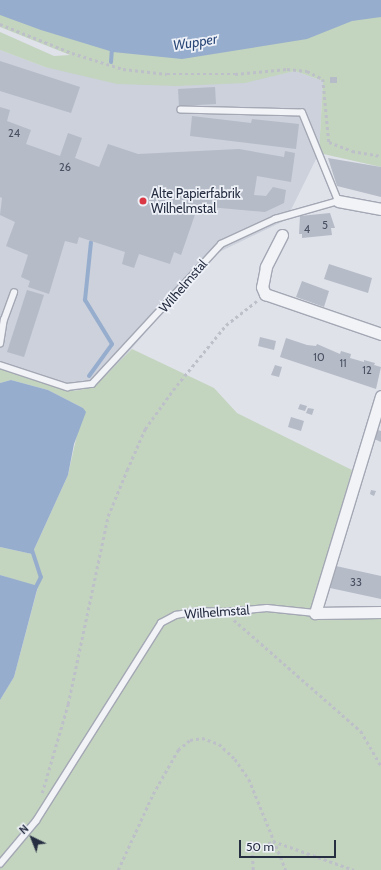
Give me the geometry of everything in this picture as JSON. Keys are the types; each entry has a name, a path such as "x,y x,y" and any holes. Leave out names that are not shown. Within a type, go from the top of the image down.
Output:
{"street":[{"name":"Wilhelmstal","path":"338,201 381,209"},
{"path":"282,235 266,267 262,287 265,294 381,334"},
{"path":"381,396 315,613 381,612"}],"lane":[{"path":"181,110 302,113 338,201"},
{"name":"Wilhelmstal","path":"0,365 67,387 92,384 221,244 281,217 338,201"},
{"path":"0,344 4,320 14,293"},
{"name":"Wilhelmstal","path":"0,864 36,821 155,630 165,621 181,614 198,611 224,612 267,608 315,613"}],"path":[{"path":"0,24 72,53 123,68 167,74 235,74 287,69 307,71 322,80 329,142 352,151 381,156"},
{"path":"40,799 68,704 108,516 145,429 173,390 226,325 265,294"},
{"path":"224,612 361,731 381,765"},
{"path":"118,870 153,794 178,750 198,738 217,742 235,759 249,779 286,870"},
{"path":"254,870 252,852 273,841 354,870"}],"shaded area":[{"path":"0,50 45,67 268,77 295,71 323,81 319,153 286,220 219,252 194,276 120,362 97,384 81,390 70,391 0,367"}],"green space":[{"path":"0,0 381,0 381,167 319,153 323,81 295,71 245,83 177,86 117,84 45,67 0,50 0,32 54,56 70,55 0,27"},
{"path":"132,349 214,388 237,413 352,470 313,607 381,614 381,870 0,870 0,700 14,677 38,587 0,575 0,547 32,554 68,475 83,408 48,390 11,380 0,383 0,367 70,391 81,390 97,384"}],"water":[{"name":"Wupper","path":"0,0 381,0 381,17 352,21 307,39 182,59 113,52 41,30 0,15"},
{"path":"11,380 48,390 83,408 86,412 74,444 68,475 32,554 0,547 0,383"},
{"path":"0,575 38,586 14,677 0,700"}],"building":[{"path":"0,61 80,87 71,113 0,91"},
{"path":"330,77 337,77 337,83 330,83"},
{"path":"215,87 216,104 179,106 178,89"},
{"name":"Alte Papierfabrik Wilhelmstal","path":"0,107 10,110 7,121 31,130 26,144 60,156 68,133 82,138 75,158 99,167 108,144 138,154 239,149 284,157 285,151 295,153 291,182 257,176 254,195 266,196 273,187 286,190 284,203 265,212 198,206 181,255 174,252 170,264 139,254 134,268 122,264 125,252 79,237 77,244 65,241 49,294 28,287 30,281 21,277 28,255 6,246 15,222 0,215 2,198 0,197"},
{"path":"192,116 251,123 252,119 299,124 296,149 190,136"},
{"path":"328,158 381,167 381,197 337,186"},
{"path":"330,213 335,228 331,228 332,235 302,238 302,234 299,234 300,216"},
{"path":"329,264 372,278 368,293 324,279"},
{"path":"302,281 329,291 324,307 296,297"},
{"path":"27,290 44,295 24,357 7,352"},
{"path":"260,337 276,341 274,350 258,346"},
{"path":"286,338 307,345 316,346 317,344 340,354 341,351 351,354 350,358 375,363 374,365 381,367 376,389 280,357"},
{"path":"275,365 282,367 279,377 271,375"},
{"path":"300,404 307,406 305,411 298,409"},
{"path":"308,408 314,409 312,415 306,413"},
{"path":"291,417 304,421 301,431 288,427"},
{"path":"375,429 381,431 381,442 372,438"},
{"path":"371,490 376,491 374,496 370,494"},
{"path":"336,566 381,576 381,599 330,588"}],"waterway":[{"path":"111,62 112,47"},
{"path":"89,376 112,344 85,300 91,242"},
{"path":"32,550 41,577 35,589"}],"place":[{"name":"Alte Papierfabrik Wilhelmstal","path":"143,201"}]}
